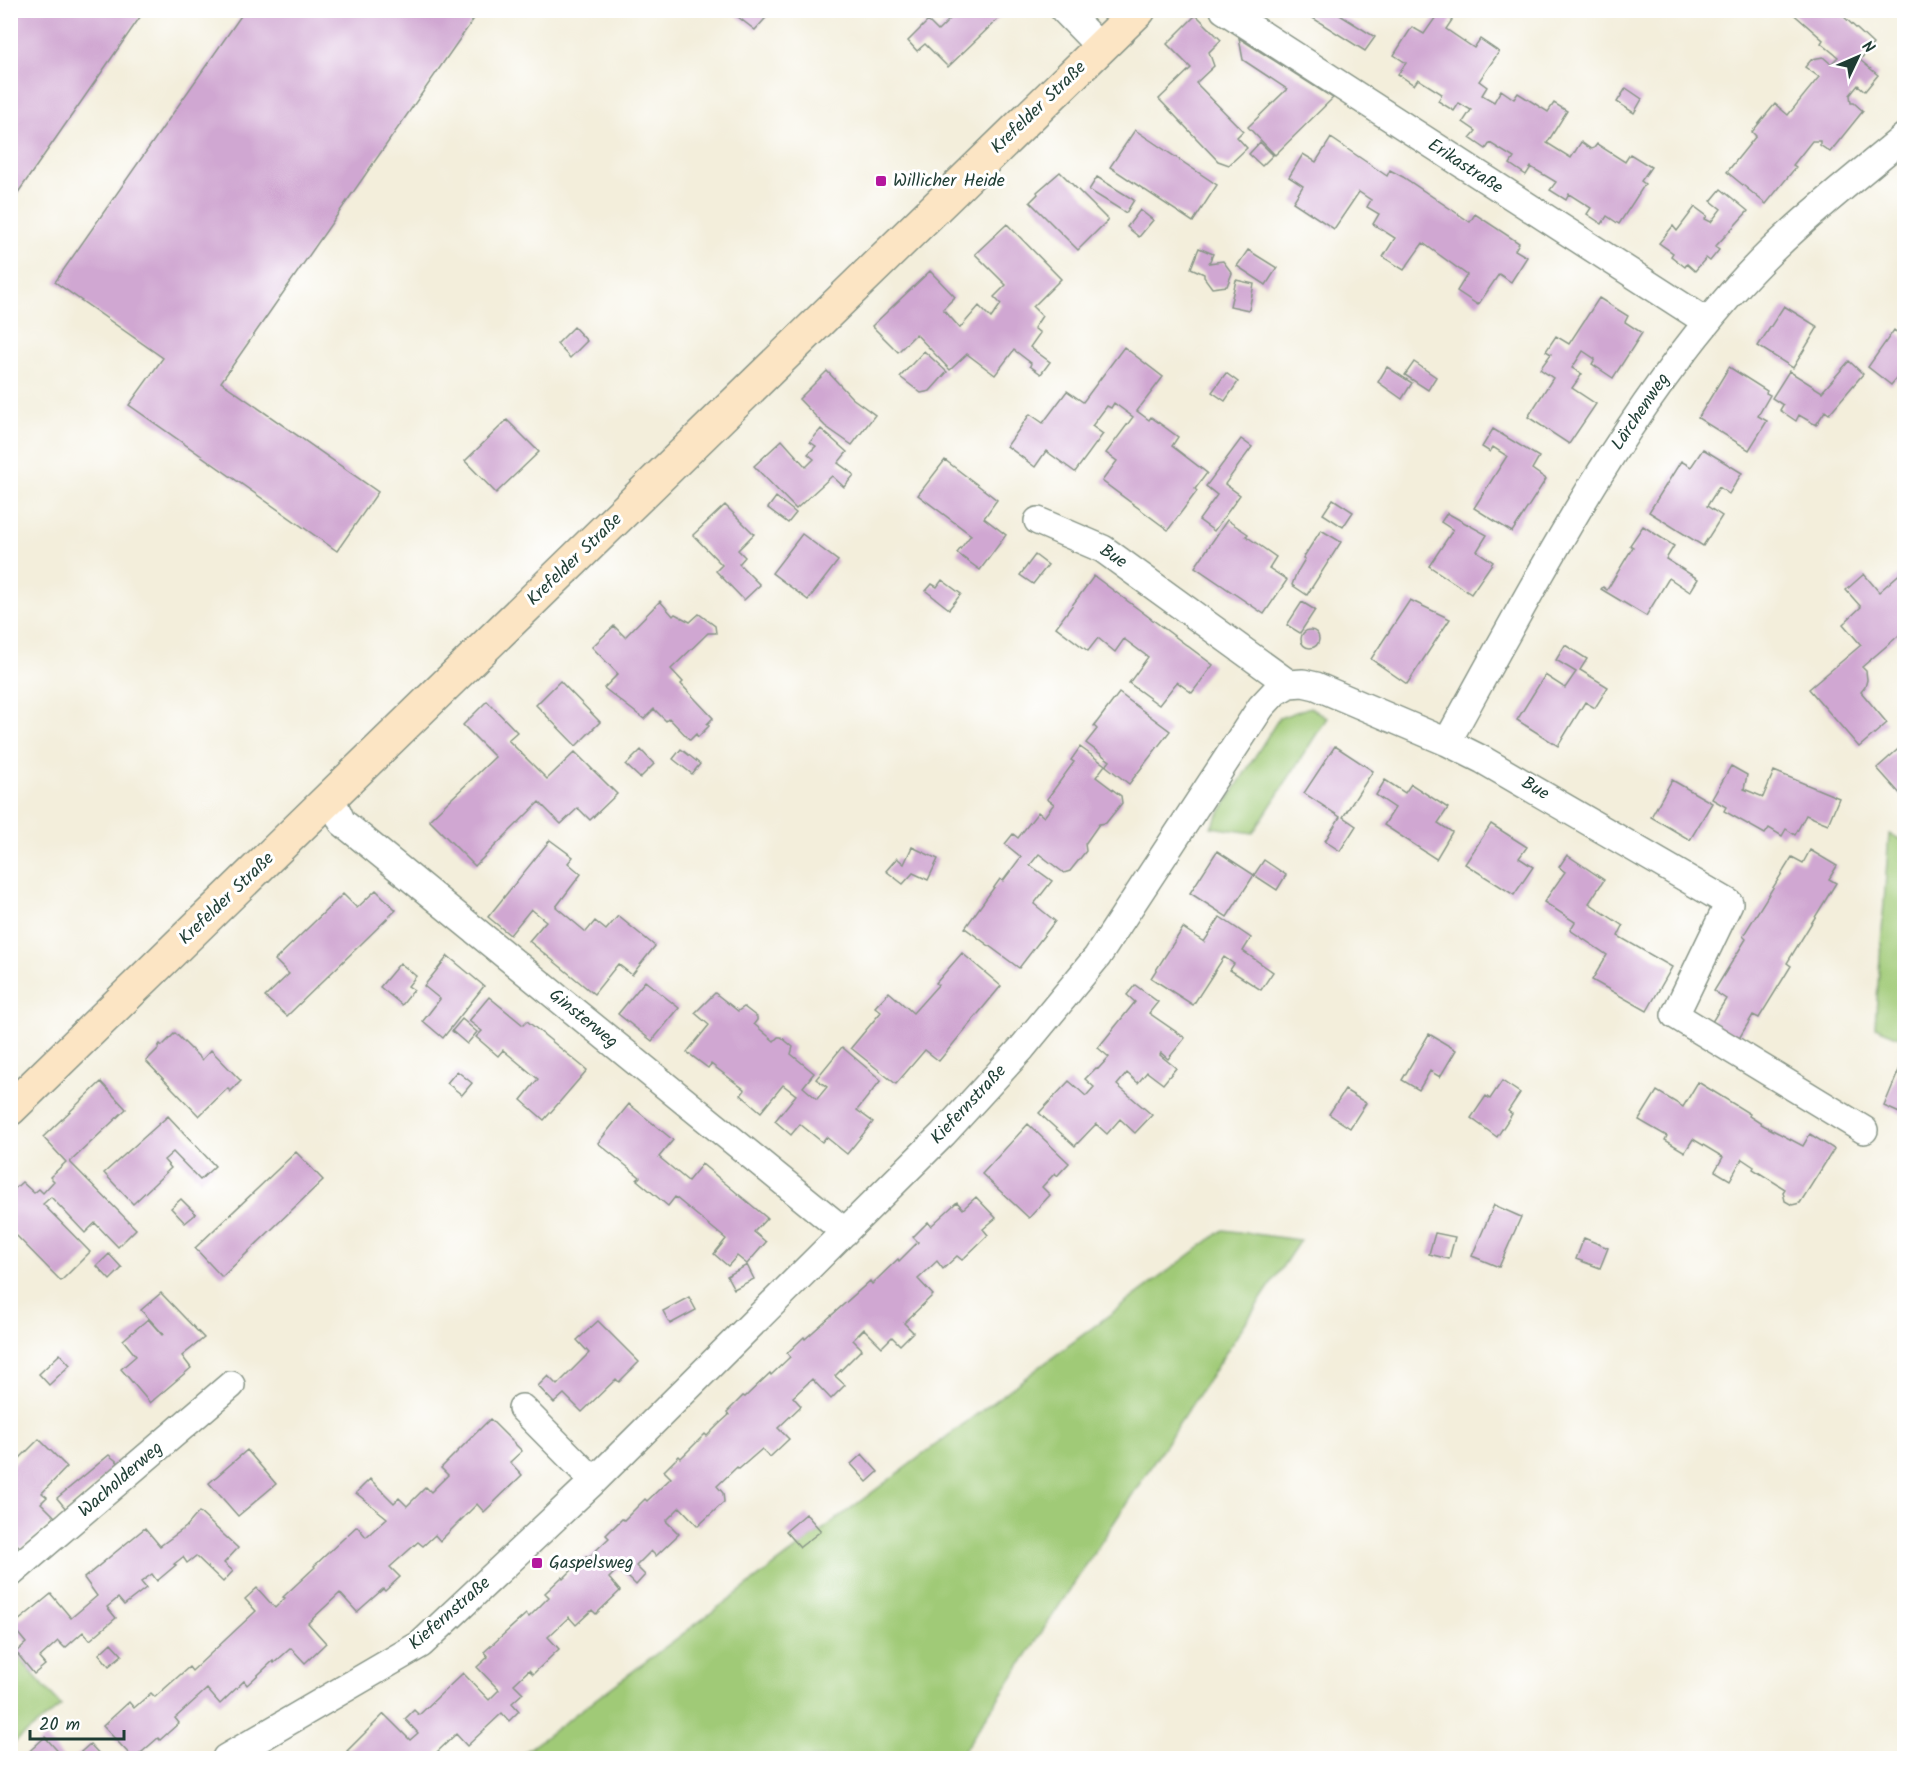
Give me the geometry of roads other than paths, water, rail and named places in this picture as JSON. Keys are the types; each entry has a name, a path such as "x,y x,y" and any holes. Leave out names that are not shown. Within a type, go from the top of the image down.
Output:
{"main road":[{"name":"Krefelder Straße","path":"10,1109 1139,10"}],"street":[{"path":"1064,10 1101,48"},
{"name":"Erikastraße","path":"1224,10 1707,322"},
{"name":"Lärchenweg","path":"1447,742 1532,590 1614,453 1657,388 1731,293 1789,234 1905,137"},
{"name":"Bue","path":"1038,521 1103,549 1289,684 1303,683 1316,686 1447,742 1520,780 1729,903 1675,1015 1864,1130"},
{"name":"Kiefernstraße","path":"226,1758 421,1644 594,1481 974,1102 1068,993 1111,937 1261,707 1275,692 1289,684"},
{"name":"Ginsterweg","path":"331,798 342,822 845,1232"},
{"name":"Wacholderweg","path":"10,1574 231,1385"},
{"path":"522,1408 594,1481"}],"place":[{"name":"Willicher Heide","path":"881,181"},
{"name":"Gaspelsweg","path":"537,1563"}]}
